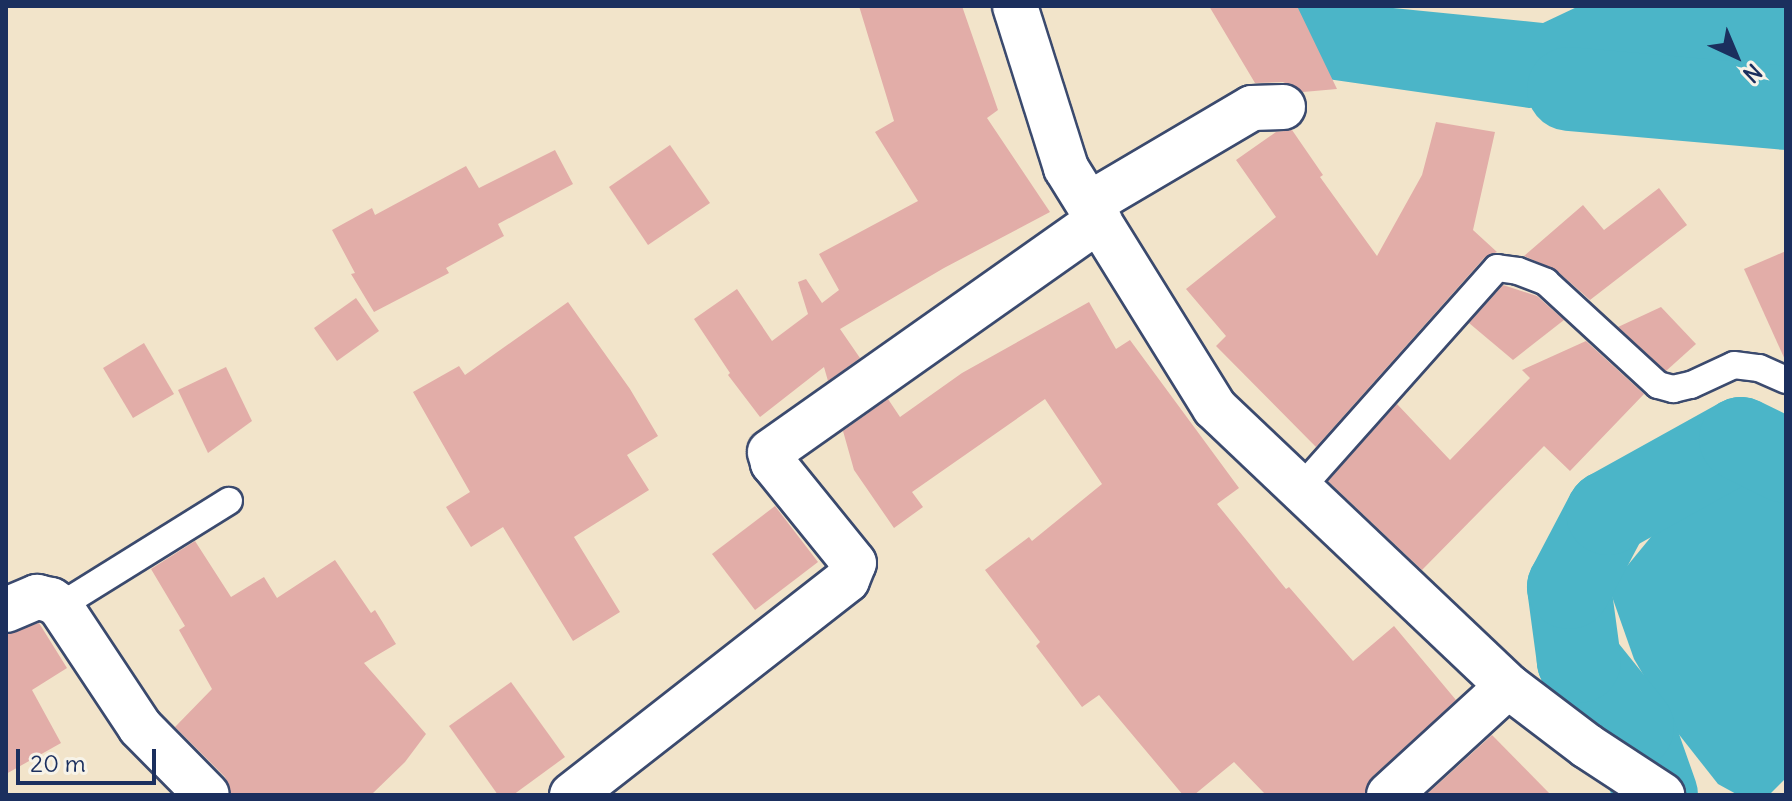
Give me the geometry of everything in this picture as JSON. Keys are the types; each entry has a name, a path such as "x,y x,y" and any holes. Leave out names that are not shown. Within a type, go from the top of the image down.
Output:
{"street":[{"path":"1015,6 1066,168 1215,408 1508,686 1587,746 1662,795"},
{"path":"572,795 847,580 854,563 773,463 770,452 1094,212 1252,108 1283,107"},
{"path":"6,610 37,597 60,606 140,727 207,795"},
{"path":"1389,795 1508,686"}],"lane":[{"path":"1300,489 1497,268 1518,271 1546,282 1658,385 1673,389 1691,385 1734,365 1759,368 1786,380"},
{"path":"60,606 229,501"}],"water":[{"path":"1218,6 1373,6 1543,23 1579,6 1786,6 1786,91 1529,108 1251,68"},
{"path":"1733,477 1769,480 1786,490 1786,778 1769,795 1738,795 1718,784 1677,732 1634,659 1609,588 1660,526 1707,490"}],"building":[{"path":"859,6 962,6 998,110 987,118 1050,212 944,268 840,329 860,358 828,381 824,367 760,417 728,375 730,373 694,319 737,289 772,341 808,314 798,282 806,279 822,303 839,290 819,254 918,201 875,132 894,121"},
{"path":"1209,6 1297,6 1337,89 1303,92 1283,82 1255,83"},
{"path":"1436,122 1495,132 1473,230 1497,252 1485,257 1316,447 1216,346 1226,336 1186,289 1276,217 1236,160 1276,132 1292,130 1323,175 1320,177 1377,256 1422,175"},
{"path":"670,145 710,203 648,245 609,187"},
{"path":"555,150 573,184 498,224 504,236 446,268 449,273 374,312 351,274 355,273 332,230 372,208 375,215 466,166 479,188"},
{"path":"1659,188 1687,225 1590,300 1556,270 1524,256 1583,205 1604,230"},
{"path":"1786,251 1786,362 1744,269"},
{"path":"1503,285 1537,296 1564,320 1513,360 1469,323"},
{"path":"356,298 379,331 337,361 314,328"},
{"path":"568,302 630,389 658,436 627,455 649,490 574,537 620,612 573,641 503,527 471,547 446,507 470,492 413,392 459,366 465,375"},
{"path":"1089,302 1116,349 1130,340 1239,488 1217,504 1286,589 1289,587 1353,661 1394,626 1456,700 1372,777 1365,795 1266,795 1234,762 1194,795 1183,795 1099,695 1082,707 1036,646 1040,642 985,570 1029,537 1032,541 1102,484 1045,399 912,492 923,507 894,528 854,470 843,431 888,399 900,417 962,373"},
{"path":"1661,307 1696,344 1666,371 1618,327"},
{"path":"1586,341 1644,394 1570,471 1544,446 1422,570 1328,481 1397,404 1450,460 1530,378 1522,370"},
{"path":"144,343 174,394 133,418 103,368"},
{"path":"226,367 252,421 208,453 178,390"},
{"path":"775,506 818,562 755,610 712,554"},
{"path":"195,541 231,597 264,577 277,598 335,560 371,613 375,610 396,644 364,663 426,734 405,762 371,795 231,795 225,777 175,727 212,689 179,630 185,626 151,569"},
{"path":"39,623 67,668 32,690 61,743 6,774 6,634"},
{"path":"511,682 565,757 513,795 498,795 449,726"},
{"path":"1492,735 1551,795 1426,795"}],"waterway":[{"path":"1569,89 1786,108"},
{"path":"1656,795 1632,727 1579,661 1569,587 1608,513 1741,439 1786,461"}]}
